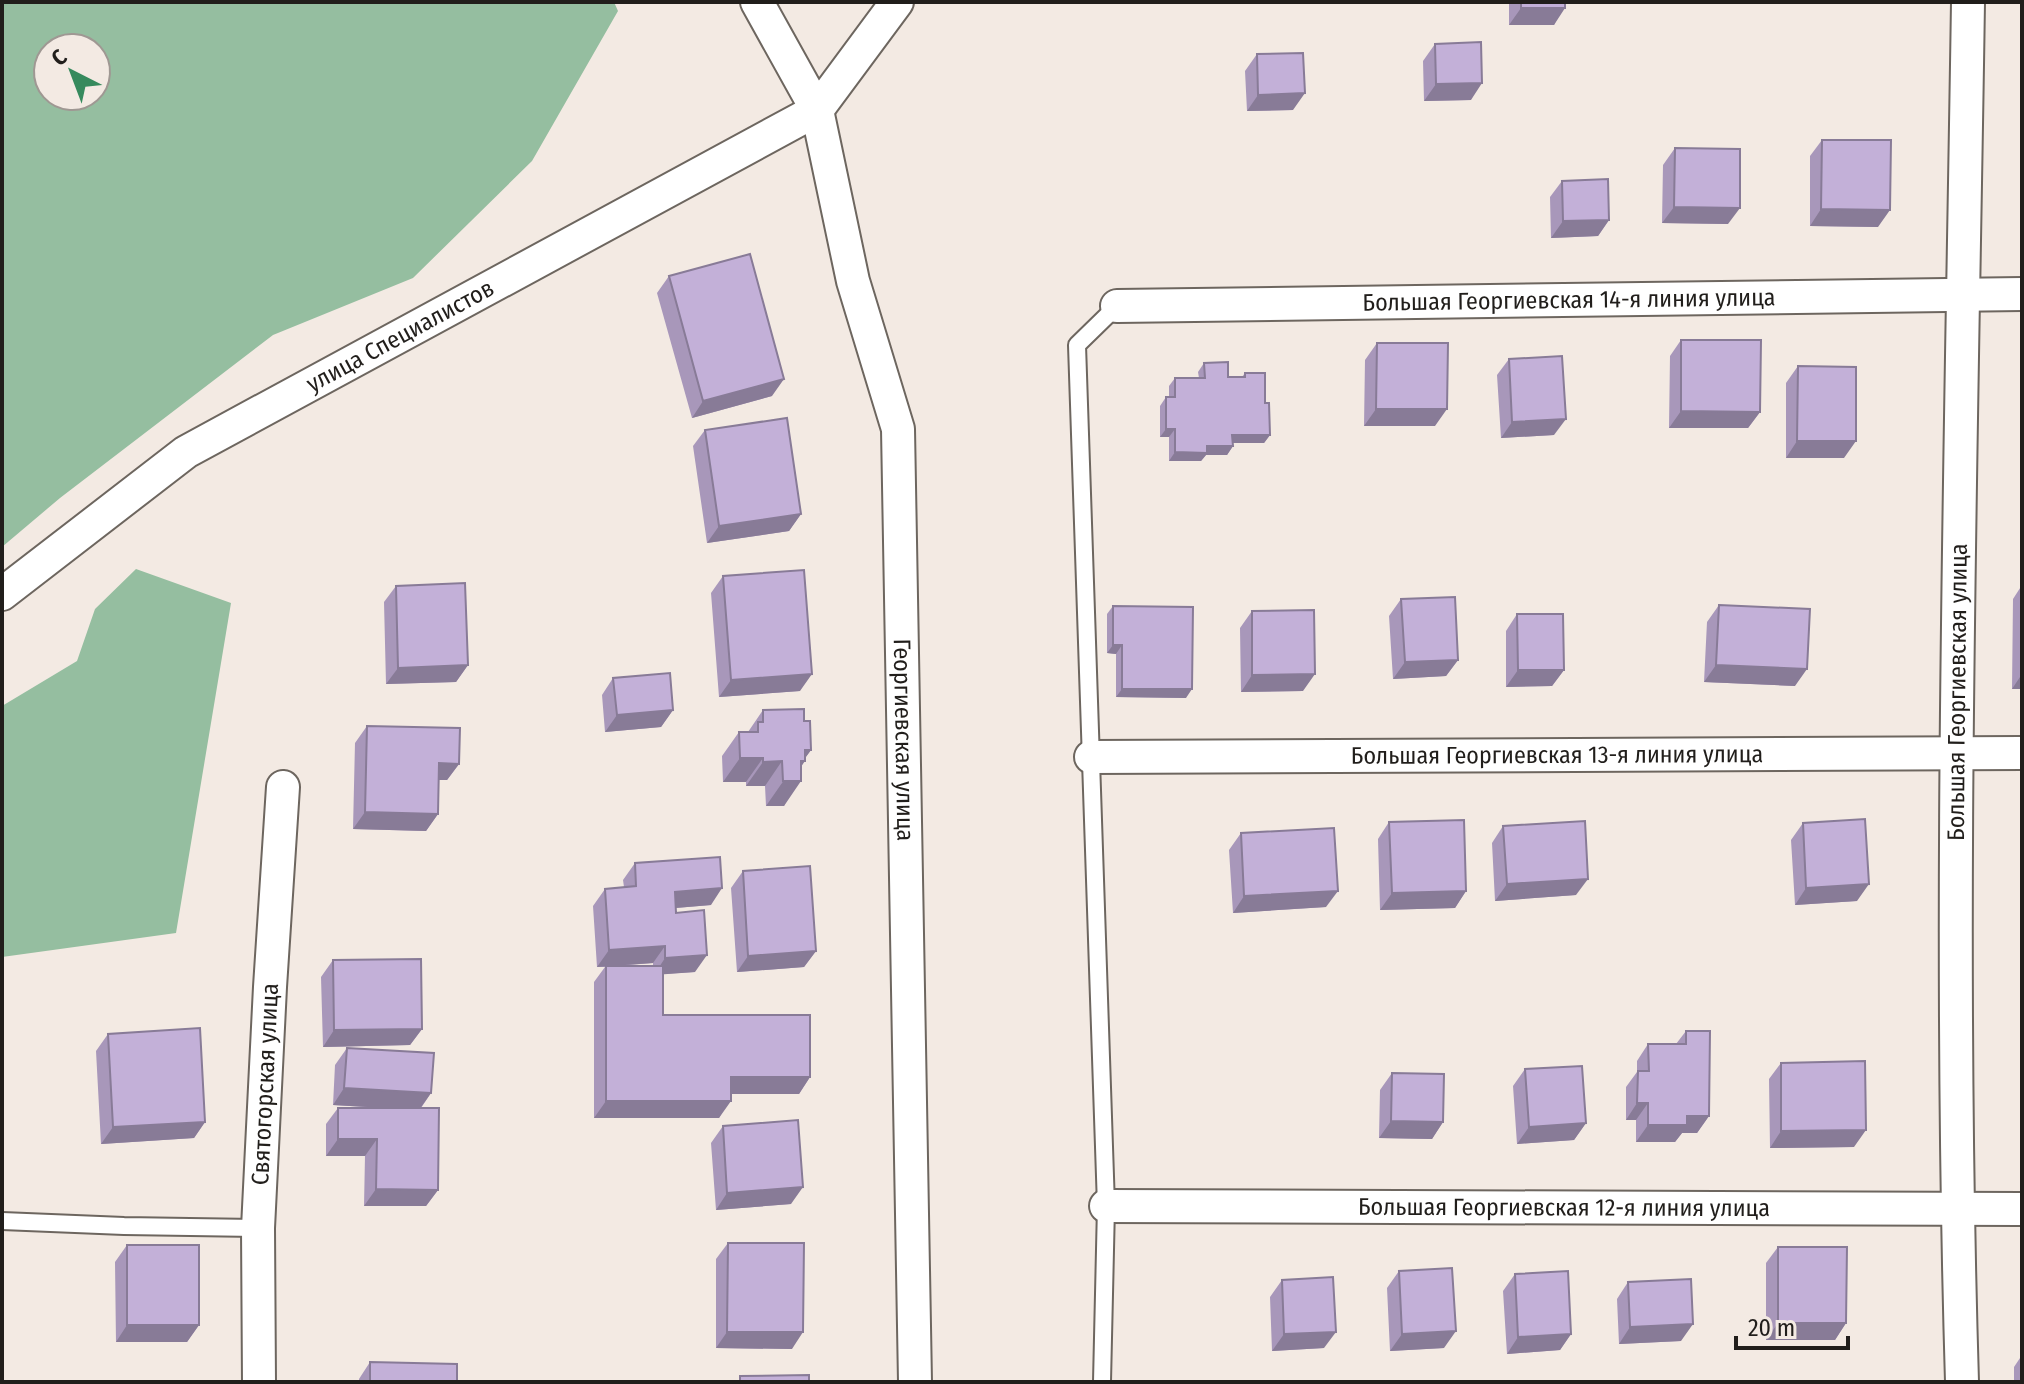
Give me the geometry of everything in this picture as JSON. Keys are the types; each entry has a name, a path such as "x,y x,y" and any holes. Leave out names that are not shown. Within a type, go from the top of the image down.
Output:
{"street":[{"name":"Георгиевская улица","path":"757,2 817,110 853,281 898,429 915,1382"},
{"path":"817,110 897,2"},
{"name":"Большая Георгиевская улица","path":"1962,1382 1957,1209 1958,753 1968,2"},
{"name":"улица Специалистов","path":"2,594 186,452 817,110"},
{"name":"Большая Георгиевская 14-я линия улица","path":"1117,306 2022,294"},
{"name":"Большая Георгиевская 13-я линия улица","path":"1091,757 2022,753"},
{"name":"Святогорская улица","path":"259,1382 258,1228 283,787"},
{"name":"Большая Георгиевская 12-я линия улица","path":"1106,1206 2022,1209"}],"lane":[{"path":"1102,1382 1106,1206 1077,345 1117,306"},
{"path":"2,1221 258,1228"}],"green space":[{"path":"2,2 614,2 618,11 532,161 413,278 273,335 60,498 2,547"},
{"path":"136,569 231,603 176,933 2,957 2,706 77,661 95,609"}],"building":[{"path":"1521,2 1565,2 1565,8 1521,8"},
{"path":"1481,42 1482,83 1436,84 1435,44"},
{"path":"1303,53 1305,93 1258,95 1257,54"},
{"path":"1822,140 1891,140 1890,210 1821,209"},
{"path":"1675,148 1740,149 1740,208 1674,207"},
{"path":"1608,179 1609,220 1563,221 1562,181"},
{"path":"750,254 784,379 703,401 669,276"},
{"path":"1681,340 1761,340 1760,412 1681,411"},
{"path":"1377,343 1448,343 1447,409 1376,409"},
{"path":"1562,356 1566,419 1512,422 1509,359"},
{"path":"1228,362 1228,377 1265,373 1265,403 1269,403 1270,435 1232,435 1233,446 1207,446 1207,453 1175,452 1175,429 1166,429 1166,397 1175,397 1175,378 1205,378 1204,363"},
{"path":"1798,366 1856,367 1856,441 1797,441"},
{"path":"787,418 801,514 719,526 705,430"},
{"path":"804,570 812,674 731,680 723,576"},
{"path":"465,583 468,665 398,668 396,586"},
{"path":"1455,597 1458,660 1405,662 1401,599"},
{"path":"1719,605 1810,609 1807,669 1716,665"},
{"path":"1113,606 1193,607 1192,689 1122,689 1122,645 1113,645"},
{"path":"1314,610 1315,674 1252,675 1252,611"},
{"path":"1517,614 1563,614 1564,670 1518,670"},
{"path":"670,673 673,710 617,715 613,678"},
{"path":"804,709 804,721 810,721 811,750 805,750 805,761 801,761 801,781 783,781 782,761 740,758 739,732 758,732 758,722 763,722 763,710"},
{"path":"367,726 460,728 459,764 439,763 438,814 365,812"},
{"path":"1865,819 1869,884 1806,888 1803,823"},
{"path":"1464,820 1466,891 1392,893 1389,822"},
{"path":"1585,821 1588,879 1507,884 1503,826"},
{"path":"1334,828 1338,891 1244,896 1241,833"},
{"path":"720,857 722,888 675,892 676,913 704,910 707,955 665,958 665,946 609,950 605,889 636,886 635,863"},
{"path":"810,866 816,951 748,956 743,871"},
{"path":"421,959 422,1029 334,1030 333,960"},
{"path":"606,966 663,966 663,1015 810,1015 810,1077 731,1077 731,1101 606,1101"},
{"path":"200,1028 205,1122 113,1127 108,1034"},
{"path":"1686,1031 1710,1031 1709,1116 1687,1116 1687,1125 1648,1125 1648,1103 1637,1103 1638,1071 1649,1071 1648,1044 1686,1044"},
{"path":"347,1048 434,1053 431,1093 344,1088"},
{"path":"1865,1061 1866,1130 1781,1131 1781,1063"},
{"path":"1582,1066 1586,1123 1529,1127 1525,1069"},
{"path":"1392,1073 1444,1074 1443,1122 1391,1121"},
{"path":"338,1108 439,1108 438,1190 376,1189 377,1139 338,1139"},
{"path":"798,1120 803,1187 727,1193 723,1126"},
{"path":"728,1243 804,1243 803,1332 727,1332"},
{"path":"127,1245 199,1245 199,1325 127,1325"},
{"path":"1778,1247 1847,1247 1846,1323 1778,1323"},
{"path":"1452,1268 1456,1331 1402,1334 1399,1271"},
{"path":"1568,1271 1571,1334 1518,1337 1515,1274"},
{"path":"1333,1277 1336,1332 1284,1334 1282,1280"},
{"path":"1691,1279 1693,1324 1630,1327 1628,1282"},
{"path":"370,1362 457,1364 457,1382 370,1382"},
{"path":"809,1375 809,1382 740,1382 740,1376"}]}
